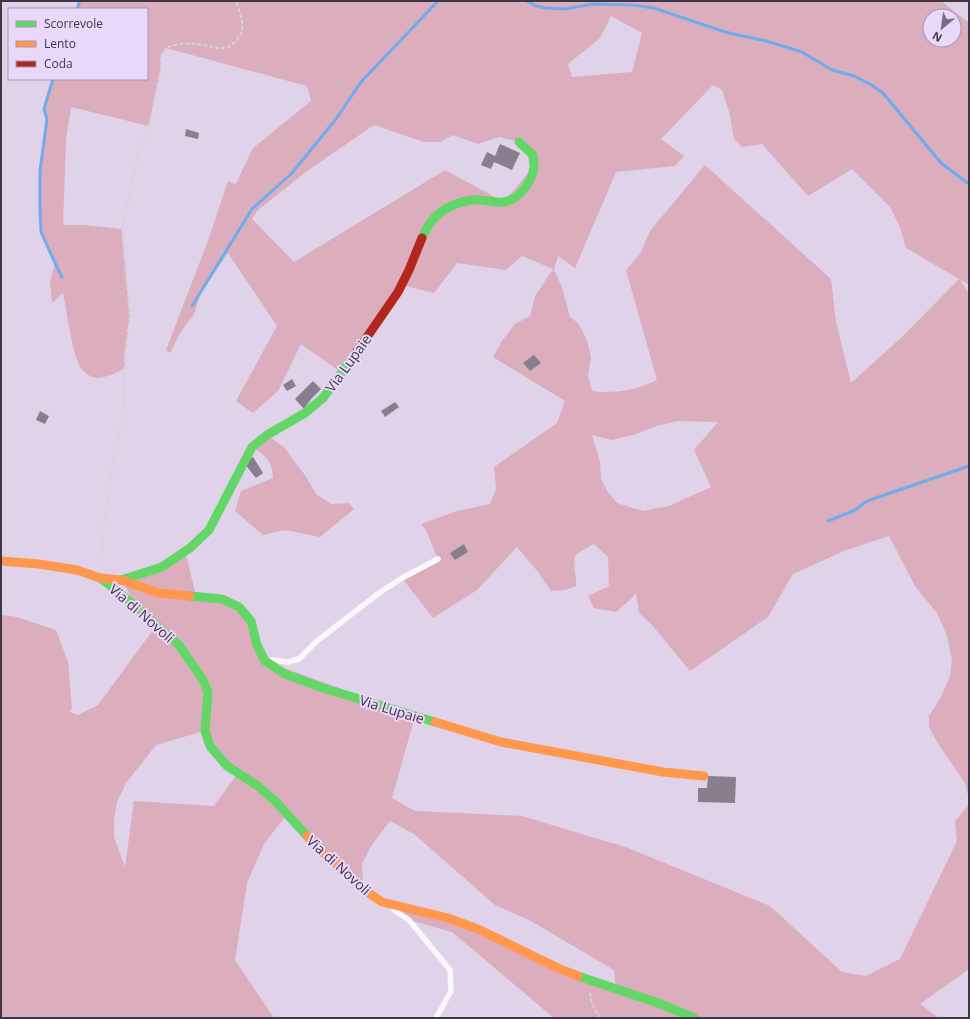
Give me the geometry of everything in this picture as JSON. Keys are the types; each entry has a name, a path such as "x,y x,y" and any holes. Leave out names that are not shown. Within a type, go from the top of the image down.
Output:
{"street":[{"name":"Via Lupaie","path":"122,580 162,567 190,548 208,530 252,447 267,435 305,414 323,398 398,292 410,270 425,229 432,219 448,206 473,200 504,202 516,198 531,178 534,166 533,155 519,142"},
{"path":"1,561 39,564 77,570 100,578"},
{"name":"Via Lupaie","path":"100,578 122,580 159,593 222,599 239,607 251,621 257,645 265,661 285,674 322,688 502,742 663,772 704,776"},
{"name":"Via di Novoli","path":"100,578 119,592 179,645 203,680 208,692 204,731 210,746 227,766 258,786 277,803 319,849 363,889 382,902 448,918 478,929 560,969 587,980 661,1004 694,1018"}],"lane":[{"path":"263,657 288,662 299,659 317,641 379,593 402,578 438,559"},
{"path":"382,902 409,920 450,970 451,991 436,1018"}],"path":[{"path":"100,578 103,534 114,456 124,406 125,354 130,316 122,229 139,150 149,126 161,68 162,56 166,48 174,45 190,43 224,48 230,47 242,34 243,23 236,1"},
{"path":"587,980 592,1004 600,1018"}],"shaded area":[{"path":"80,1 941,1 950,8 922,8 922,48 962,48 962,18 969,23 969,284 960,280 969,293 969,799 965,783 937,742 929,727 929,716 941,697 950,676 952,659 946,633 937,613 915,586 889,536 844,551 793,574 768,617 690,671 652,625 639,613 636,593 616,612 594,608 588,596 609,586 608,557 594,544 575,556 574,564 576,586 566,590 551,591 538,572 517,547 477,590 433,618 402,578 438,559 426,530 421,524 457,511 490,504 496,489 494,467 557,423 565,401 493,357 502,341 515,324 530,316 535,296 553,269 522,256 506,270 457,263 434,293 402,285 342,373 301,344 278,391 253,413 236,401 277,326 228,253 202,290 194,314 180,333 170,353 166,350 209,238 228,181 236,184 253,148 311,101 307,86 166,48 161,56 161,68 149,126 71,107 66,139 63,225 83,225 122,229 130,316 125,354 125,368 99,378 91,377 84,372 75,353 63,293 52,303 50,282 55,263 41,232 40,171 47,119 44,109 53,80 148,80 148,8 77,8","holes":["611,16 642,33 632,72 572,77 568,64 600,38","713,85 722,90 730,115 734,139 742,147 762,144 808,196 852,169 890,207 900,227 906,248 959,279 903,336 851,383 836,322 831,279 705,165 650,231 640,254 626,270 657,380 633,389 609,392 592,391 588,376 591,357 587,340 578,323 570,317 562,287 554,270 558,256 575,268 616,172 675,166 684,156 661,139","374,125 424,142 440,142 453,135 478,144 499,137 519,142 534,166 504,202 445,170 294,262 252,219 258,210 307,171","678,421 718,422 694,450 711,487 669,506 643,511 617,503 608,492 601,479 600,462 592,435 611,440"]},
{"path":"267,435 285,448 305,475 316,494 331,504 349,503 354,509 320,537 285,530 263,535 235,511 241,491 273,478 270,463 261,453 252,447"},
{"path":"184,552 196,596 239,607 265,661 415,716 392,798 415,811 522,816 628,848 770,906 842,972 866,976 900,959 957,841 955,821 969,805 969,969 920,1004 939,1018 554,1018 452,932 409,920 382,902 448,918 616,989 614,970 531,921 495,905 414,834 390,821 371,846 362,864 363,889 287,814 264,844 247,883 235,960 274,1018 1,1018 1,615 17,617 56,630 68,662 72,708 70,712 78,715 98,705 156,626 138,610 122,580","holes":["204,731 238,773 214,806 134,801 125,867 114,837 114,820 117,802 126,783 156,745"]}],"building":[{"path":"186,129 199,133 198,139 185,136"},
{"path":"500,144 520,153 512,170 494,162 491,169 481,165 487,152 495,156"},
{"path":"534,355 541,363 530,371 523,363"},
{"path":"292,379 296,386 287,391 283,385"},
{"path":"313,381 321,389 304,409 295,399"},
{"path":"395,402 399,407 385,417 381,411"},
{"path":"40,411 49,416 45,424 36,420"},
{"path":"253,457 263,473 256,478 244,463"},
{"path":"464,544 468,552 455,560 450,553"},
{"path":"708,776 736,777 735,803 698,802 698,788 707,788"}],"waterway":[{"path":"77,8 80,1"},
{"path":"192,306 252,209 292,173 336,119 361,82 438,1"},
{"path":"526,1 536,6 546,8 565,9 593,4 633,5 654,8 729,33 766,41 802,52 832,70 854,76 883,93 941,163 969,184"},
{"path":"53,80 44,109 47,119 40,171 41,232 62,277"},
{"path":"828,521 855,510 867,501 969,466"}],"traffic: fast":[{"path":"422,238 430,223 448,207 473,200 496,202 509,201 519,194 531,179 534,167 533,155 519,142"},
{"path":"121,580 162,567 190,548 209,530 252,447 267,435 305,413 323,398 356,353"},
{"path":"100,578 119,592 179,645 203,680 208,692 205,731 210,746 227,766 258,786 277,803 307,836"},
{"path":"190,596 222,599 239,607 251,621 257,645 265,661 285,674 323,688 435,722"},
{"path":"578,976 661,1004 694,1018"}],"traffic: slow":[{"path":"1,561 39,564 77,570 100,578 121,580 159,593 190,596"},
{"path":"435,722 501,742 663,772 704,776"},
{"path":"307,836 363,889 382,902 448,918 478,929 560,969 578,976"}],"traffic: jam":[{"path":"356,353 398,292 422,238"}]}
